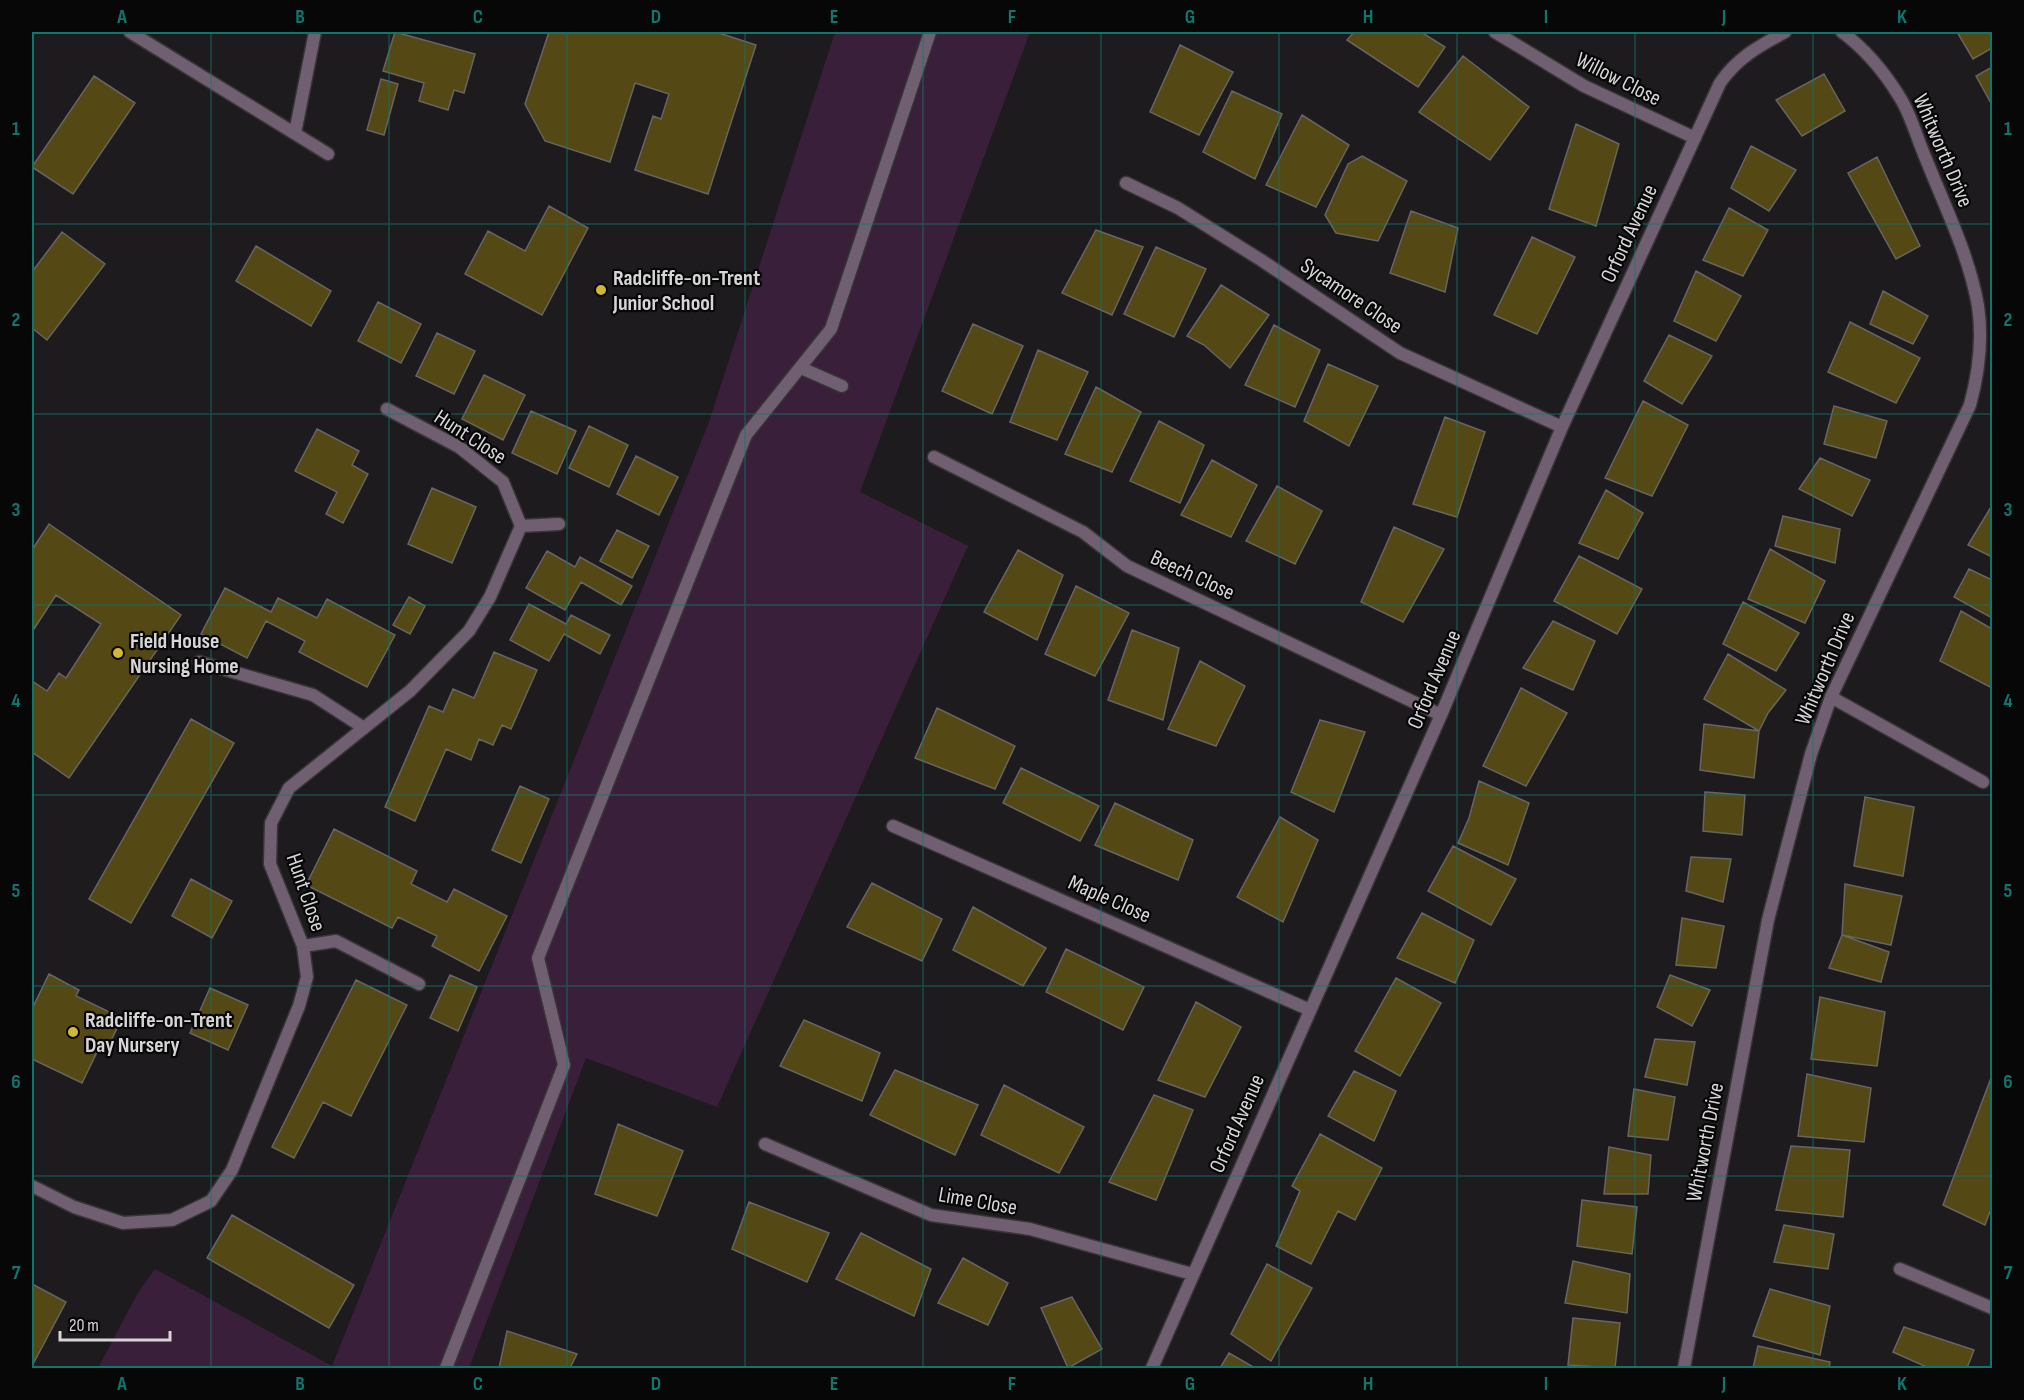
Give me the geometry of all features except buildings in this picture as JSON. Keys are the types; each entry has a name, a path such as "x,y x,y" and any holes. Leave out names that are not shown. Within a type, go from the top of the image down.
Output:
{"street":[{"path":"130,32 328,154"},
{"path":"295,133 315,32"},
{"path":"446,1368 564,1065 538,958 746,435 831,329 930,32"},
{"name":"Willow Close","path":"1495,32 1584,86 1695,138"},
{"name":"Orford Avenue","path":"1152,1368 1441,715 1562,427 1720,83 1731,66 1754,49 1785,32"},
{"name":"Whitworth Drive","path":"1684,1368 1768,920 1811,754 1831,697 1970,405 1979,372 1981,341 1978,306 1967,262 1901,98 1879,66 1860,45 1842,32"},
{"name":"Sycamore Close","path":"1126,183 1178,208 1261,260 1400,353 1562,427"},
{"path":"801,368 842,386"},
{"name":"Hunt Close","path":"32,1186 74,1207 123,1223 172,1220 211,1201 232,1170 299,1006 307,977 303,946 270,864 271,823 289,788 440,664 469,631 490,597 521,526 503,482 459,447 387,409"},
{"name":"Beech Close","path":"934,456 1083,532 1127,566 1441,715"},
{"path":"521,526 559,524"},
{"path":"199,662 313,695 364,728"},
{"path":"1831,697 1983,782"},
{"name":"Maple Close","path":"893,826 1310,1010"},
{"path":"303,946 336,941 419,984"},
{"name":"Lime Close","path":"765,1144 931,1215 1030,1229 1192,1274"},
{"path":"1900,1269 1992,1308"}],"shaded area":[{"path":"835,32 1030,32 860,492 968,546 717,1107 586,1058 469,1368 98,1368 139,1291 155,1269 332,1366 709,422"}],"place":[{"name":"Radcliffe-on-Trent Junior School","path":"601,290"},
{"name":"Field House Nursing Home","path":"118,653"},
{"name":"Radcliffe-on-Trent Day Nursery","path":"73,1032"}]}
